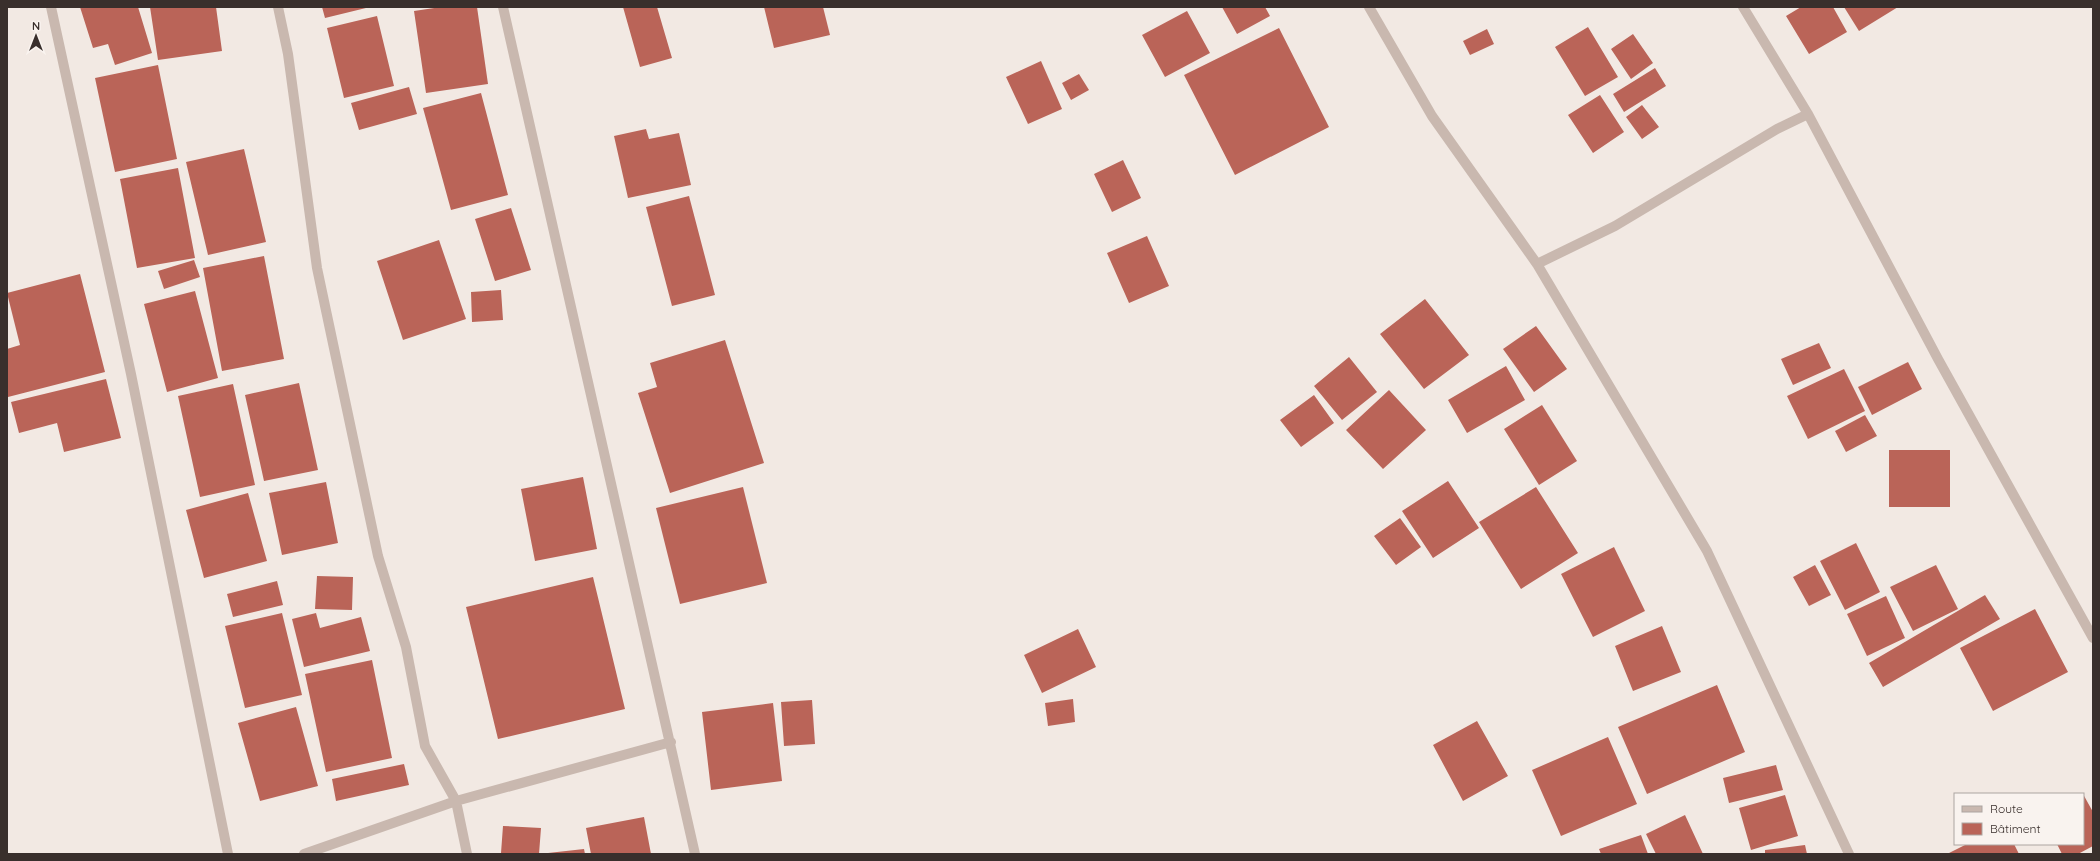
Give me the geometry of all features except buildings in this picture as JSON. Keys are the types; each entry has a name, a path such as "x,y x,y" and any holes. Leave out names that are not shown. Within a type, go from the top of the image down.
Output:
{"street":[{"path":"52,7 131,374 228,854"},
{"path":"278,7 288,54 317,268 378,556 406,647 425,746 456,801 467,854"},
{"path":"503,7 671,742 695,854"},
{"path":"1369,7 1432,116 1537,264 1707,551 1849,854"},
{"path":"1743,7 1808,114 1938,359 2093,638"},
{"path":"1537,264 1615,226 1765,136 1808,114"},
{"path":"304,854 456,801 671,742"}]}
